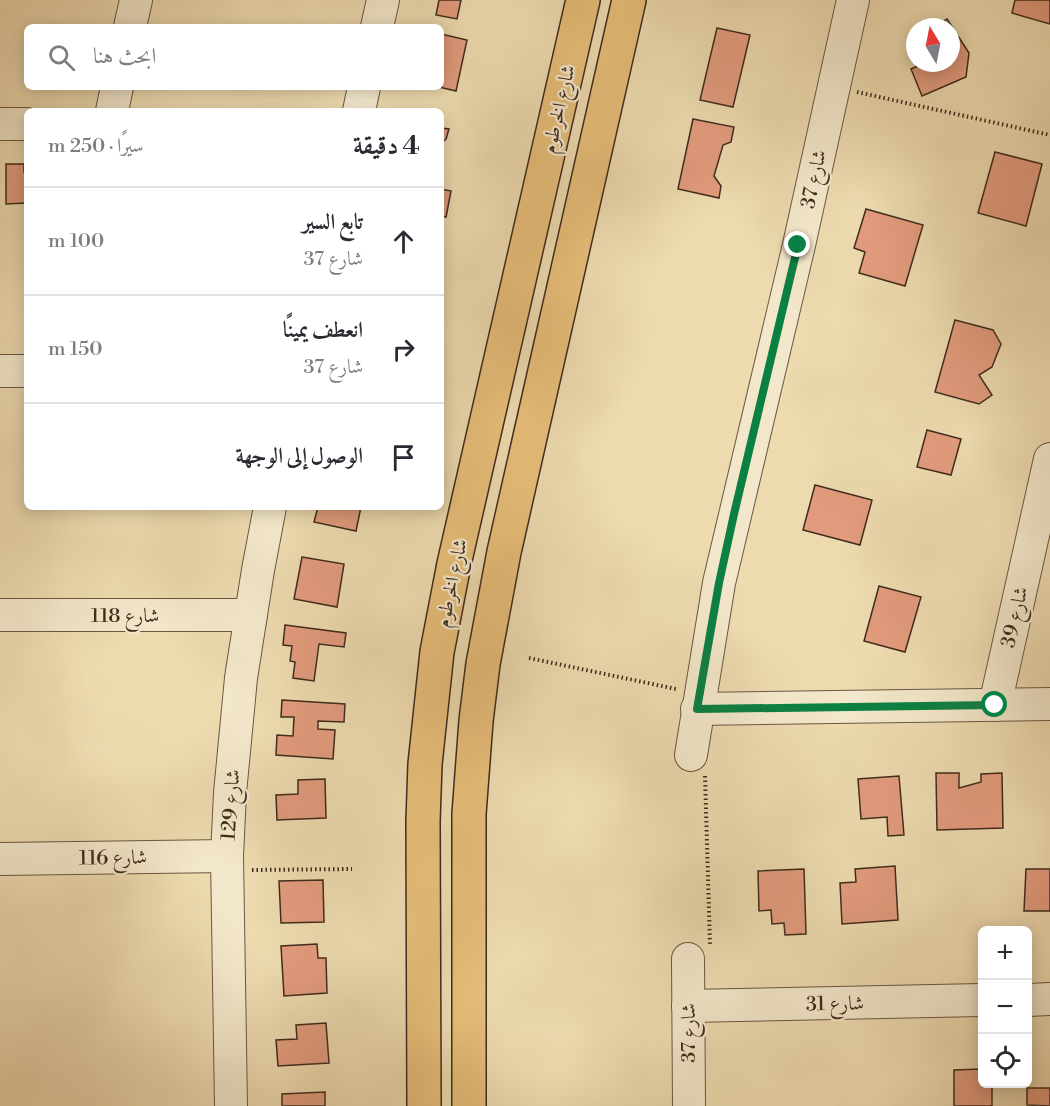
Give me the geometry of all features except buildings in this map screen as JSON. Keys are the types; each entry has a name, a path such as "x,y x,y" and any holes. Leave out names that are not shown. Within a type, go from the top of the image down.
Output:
{"main road":[{"name":"شارع الخرطوم","path":"424,1106 423,821 430,708 437,652 454,564 583,0"},
{"path":"469,1106 469,814 483,664 504,552 628,0"}],"street":[{"path":"131,24 136,0"},
{"path":"378,24 384,0"},
{"name":"شارع 37","path":"698,761 698,701 731,526 796,256 853,0"},
{"path":"113,108 116,90"},
{"path":"360,108 363,90"},
{"path":"0,124 24,124"},
{"path":"0,371 24,370"},
{"name":"شارع 39","path":"995,705 1050,459"},
{"name":"شارع 129","path":"231,1106 227,863 235,731 250,615 269,510"},
{"name":"شارع 118","path":"0,615 250,615"},
{"path":"698,701 1050,704"},
{"name":"شارع 116","path":"0,859 227,863"},
{"name":"شارع 37","path":"688,1106 688,1005 693,952"},
{"path":"1032,1000 1050,999"},
{"name":"شارع 31","path":"688,1005 978,1000"}],"path":[{"path":"833,87 1050,135"},
{"path":"530,658 698,701"},
{"path":"693,952 710,946 698,761"},
{"path":"227,863 352,869"}],"route":[{"path":"798,245 734,514 706,651 697,709 995,705"}]}
